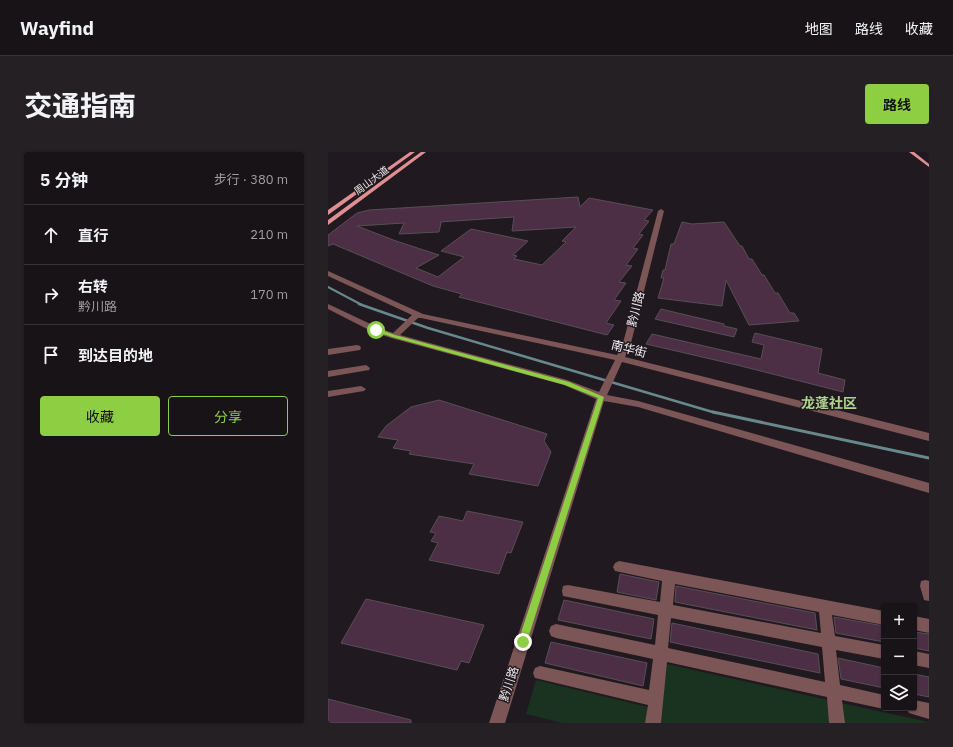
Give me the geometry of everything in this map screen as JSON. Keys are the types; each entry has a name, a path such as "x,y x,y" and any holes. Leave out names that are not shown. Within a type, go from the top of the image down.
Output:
{"main road":[{"name":"周山大道","path":"328,213 412,152"},
{"name":"周山大道","path":"328,223 424,152"},
{"path":"911,152 929,166"}],"street":[{"name":"黔川路","path":"497,723 602,395 619,358 628,343 661,211"},
{"name":"南华街","path":"328,274 418,314 619,358 929,437"},
{"path":"328,306 376,330 394,336 567,383 602,395 929,488"},
{"path":"394,336 418,314"},
{"path":"328,352 357,348"},
{"path":"328,374 366,368"},
{"path":"328,394 361,389"},
{"path":"619,567 825,608 881,617"},
{"path":"653,723 669,577"},
{"path":"568,591 881,651"},
{"path":"825,608 837,723"},
{"path":"917,624 929,626"},
{"path":"556,631 881,701"},
{"path":"917,659 929,661"},
{"path":"540,673 656,699"},
{"path":"917,709 929,711"}],"green space":[{"path":"667,664 828,700 830,723 659,723"},
{"path":"536,680 648,707 646,723 562,723 526,714"},
{"path":"841,703 929,722 929,723 843,723"}],"building":[{"path":"578,197 580,207 589,198 653,210 644,220 649,221 639,234 643,235 633,248 638,249 626,265 632,266 619,282 626,283 614,300 621,301 606,323 614,325 607,335 459,297 462,294 433,286 333,244 328,246 328,235 357,213 369,210","holes":["514,217 512,231 576,227 562,241 566,242 542,265 514,259 517,256 513,255 528,241 471,229 441,251 464,257 438,277 416,268 439,255 357,226 404,223 399,234 439,232 440,222"]},
{"path":"682,222 692,224 724,222 740,246 742,246 749,259 752,259 775,293 778,293 790,313 794,313 799,321 749,325 726,280 722,306 658,298 664,278 661,278 663,270 665,270 671,244 674,244"},
{"path":"661,309 724,324 724,326 737,329 734,337 655,319"},
{"path":"755,333 822,349 818,373 845,380 843,392 646,344 652,334 761,359 764,345 752,342"},
{"path":"439,400 547,434 544,441 551,452 538,486 469,474 474,464 409,454 411,451 393,448 398,440 378,437 386,426 411,407"},
{"path":"467,511 523,522 511,553 507,552 499,574 429,560 438,543 431,541 436,533 430,532 439,516 463,521"},
{"path":"620,574 659,582 656,600 617,592"},
{"path":"676,586 815,613 817,630 675,602"},
{"path":"366,599 484,625 469,663 461,661 457,670 341,643"},
{"path":"564,600 654,619 651,639 558,620"},
{"path":"834,617 881,625 881,641 836,633"},
{"path":"672,623 818,654 820,673 670,642"},
{"path":"917,632 929,634 929,651 917,649"},
{"path":"551,642 647,663 643,686 545,663"},
{"path":"838,658 881,667 881,687 841,679"},
{"path":"917,675 929,677 929,697 917,695"},
{"path":"328,699 411,720 411,723 328,723"}],"waterway":[{"path":"328,287 362,305"},
{"path":"359,304 428,328 716,413"},
{"path":"713,412 929,458"}],"district":[{"name":"龙蓬社区","path":"829,403"}],"route":[{"path":"376,330 567,383 601,397 523,642"}]}
